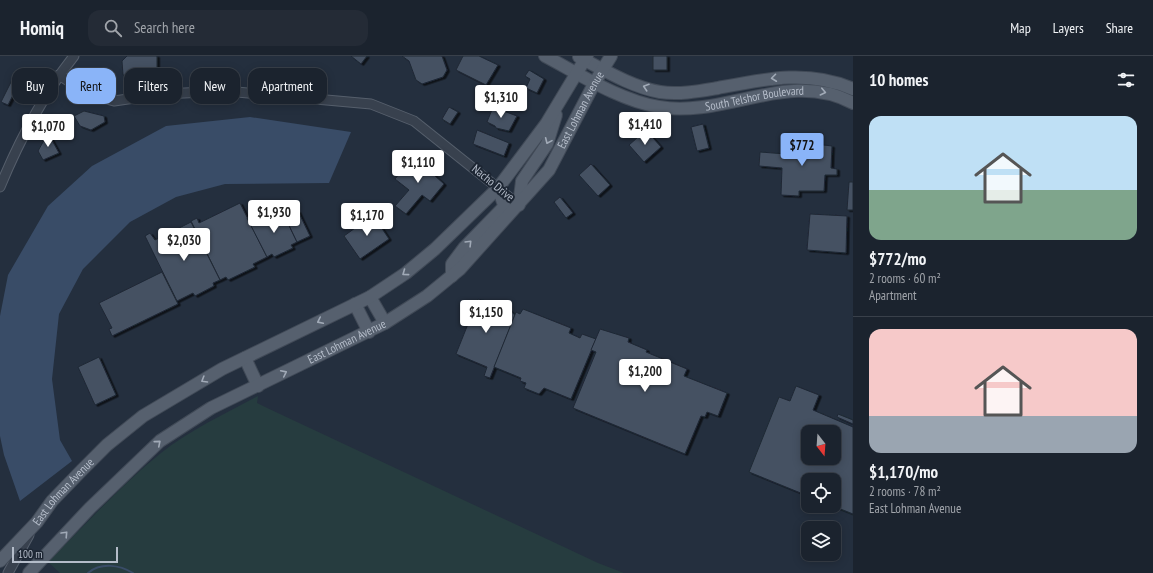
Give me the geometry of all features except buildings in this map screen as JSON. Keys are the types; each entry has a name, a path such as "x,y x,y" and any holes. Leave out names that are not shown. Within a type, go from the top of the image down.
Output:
{"main road":[{"name":"South Telshor Boulevard","path":"546,56 630,99 660,107 706,108 791,90 820,91 844,98 853,103"},
{"name":"East Lohman Avenue","path":"29,573 90,508 160,441 211,408 385,323 427,296 460,269 549,170 595,82 611,56"},
{"name":"South Telshor Boulevard","path":"583,57 603,69 640,86 660,92 676,93 704,90 790,76 821,78 853,89"},
{"name":"East Lohman Avenue","path":"0,561 37,522 52,501 82,470 107,445 143,416 222,369 370,296 406,273 435,249 498,188 546,124 577,73 583,57"},
{"path":"678,108 701,99 704,90"},
{"path":"519,205 522,181 547,144 554,126 558,104"},
{"path":"452,276 452,264 464,248 503,208 504,204 498,188"},
{"path":"370,296 385,323"},
{"path":"355,304 369,332"},
{"path":"245,358 258,386"}],"street":[{"path":"0,187 14,152 59,75 74,56"},
{"name":"Nacho Drive","path":"59,75 88,94 114,101 163,94 226,92 371,104 414,121 519,205"},
{"path":"8,573 37,522"}],"green space":[{"path":"258,396 257,403 265,407 598,563 624,573 60,573 48,562 117,492 161,453 196,430"}],"water":[{"path":"250,117 351,132 329,183 225,184 176,197 130,222 83,269 59,314 52,379 60,440 72,461 20,501 4,455 0,436 0,316 8,275 48,206 92,166 166,126"}],"waterway":[{"path":"88,573 99,567 105,566 122,568 133,573"}]}
